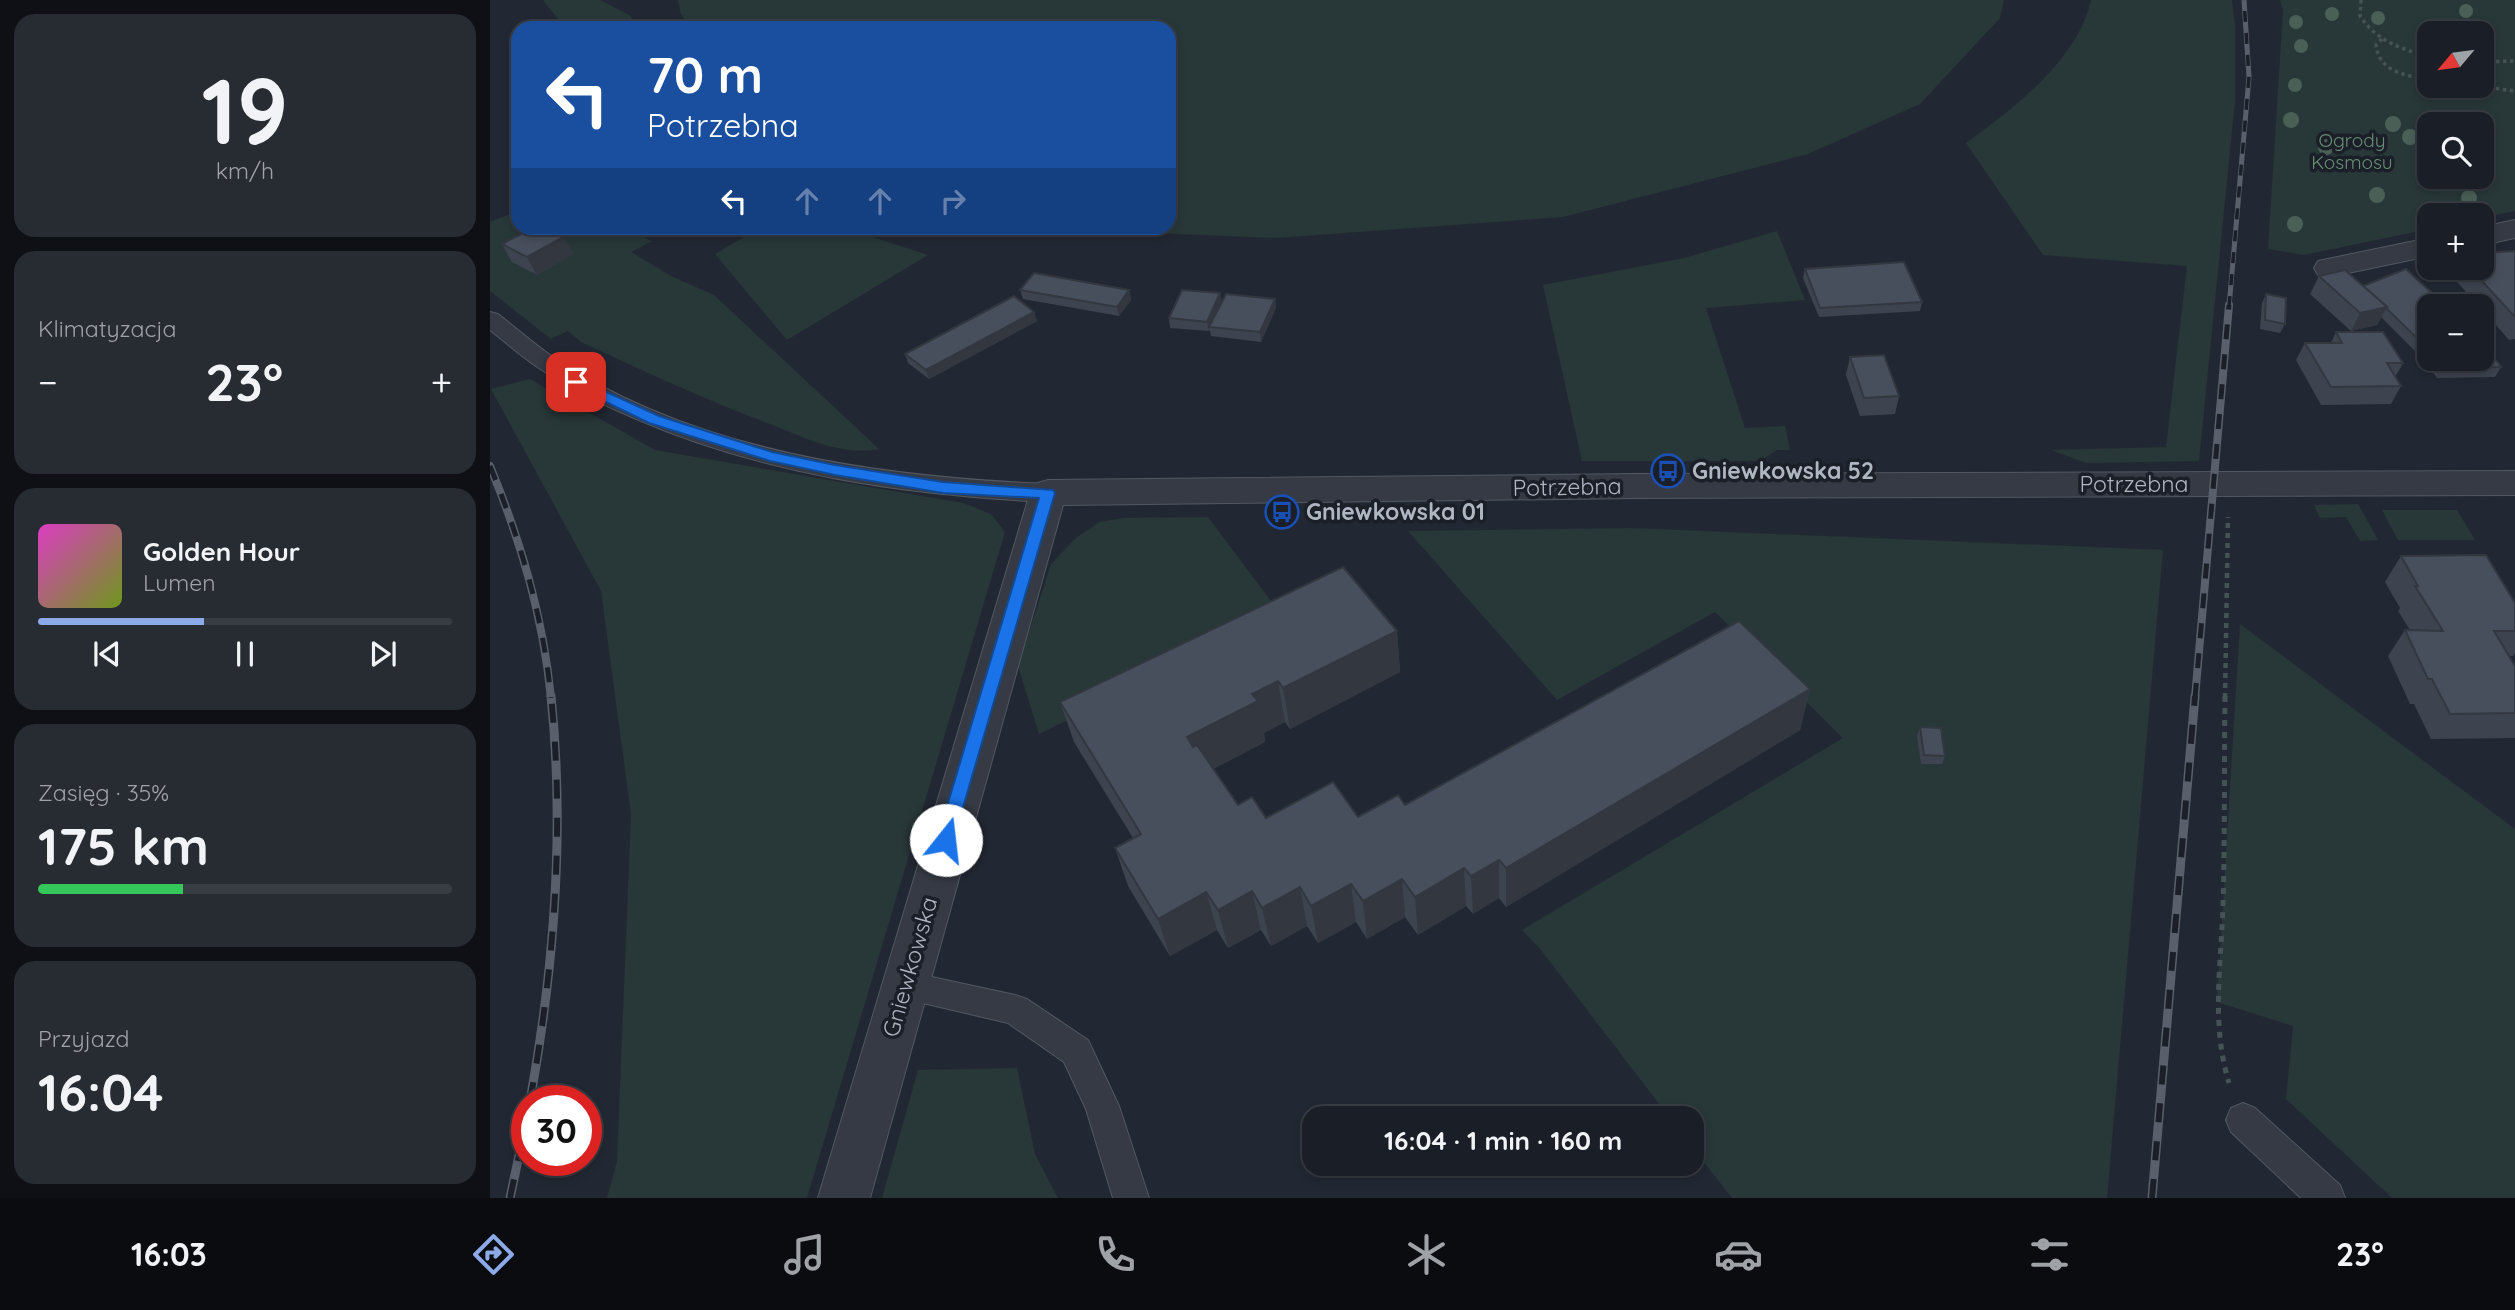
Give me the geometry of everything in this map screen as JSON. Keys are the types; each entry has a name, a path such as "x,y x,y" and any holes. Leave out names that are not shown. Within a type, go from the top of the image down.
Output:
{"street":[{"path":"2494,233 2515,229"},
{"path":"2329,268 2417,250"},
{"name":"Potrzebna","path":"1048,493 1637,486 2515,483"},
{"name":"Gniewkowska","path":"844,1198 1048,493"}],"lane":[{"name":"Potrzebna","path":"490,319 512,340 552,369 600,396 654,420 770,456 835,470 943,487 1048,493"},
{"path":"904,986 1015,1010 1076,1051 1102,1106 1131,1198"},
{"path":"2243,1120 2327,1198"}],"path":[{"path":"2361,0 2359,8 2364,24 2382,39 2417,52"},
{"path":"2382,39 2376,45 2376,55 2380,62 2400,73 2417,77"},
{"path":"2494,62 2515,61"},
{"path":"2494,88 2515,91"},
{"path":"2229,485 2223,900 2217,1002 2219,1057 2243,1120"}],"green space":[{"path":"543,0 600,0 631,16 633,21 560,21"},
{"path":"678,0 2004,0 2000,18 1920,104 1808,154 1563,217 1275,238 1176,234 1176,21 686,21 681,14"},
{"path":"2091,0 2232,0 2235,26 2235,101 2199,461 2086,463 2051,450 2166,447 2187,266 2043,255 1966,143 2023,99 2058,63 2084,22"},
{"name":"Ogrody Kosmosu","path":"2280,0 2515,0 2515,211 2494,215 2494,203 2417,203 2417,231 2304,255 2268,249 2283,10"},
{"path":"511,214 511,235 639,235 652,241 631,252 671,276 714,295 879,449 850,450 810,440 675,385 581,342 568,331 551,339 490,291 490,222"},
{"path":"1777,231 1805,300 1706,308 1745,428 1785,426 1790,450 1777,450 1760,461 1582,461 1543,285 1684,258"},
{"path":"747,235 867,235 928,255 787,340 715,254"},
{"path":"530,379 655,450 963,503 991,514 1005,532 807,1198 607,1198 617,1161 631,814 601,591 491,389"},
{"path":"2358,504 2378,540 2360,541 2346,517 2320,518 2314,505"},
{"path":"2382,510 2457,510 2475,540 2398,540"},
{"path":"1208,517 1282,616 1039,734 1018,666 1051,564 1077,537 1100,522 1123,518"},
{"path":"1631,528 2163,550 2107,1198 1732,1198 1704,1162 1704,1106 1661,1106 1541,950 1522,930 1843,738 1715,612 1557,700 1408,531"},
{"path":"2240,624 2515,829 2515,1198 2392,1198 2286,1099 2293,1026 2217,1002"},
{"path":"1017,1068 1035,1154 1058,1198 882,1198 918,1070"}],"building":[{"path":"519,235 563,237 527,257 502,244"},
{"path":"2515,251 2515,317 2481,280 2494,280 2494,252"},
{"path":"1904,262 1922,302 1820,308 1805,269"},
{"path":"2406,269 2433,294 2417,294 2417,338 2387,307 2363,286"},
{"path":"2345,270 2387,307 2360,313 2319,276"},
{"path":"1034,273 1129,290 1117,307 1020,290"},
{"path":"1182,290 1220,293 1207,322 1169,318"},
{"path":"1226,294 1275,299 1260,332 1209,327"},
{"path":"2266,294 2286,298 2285,324 2265,320"},
{"path":"1014,296 1034,312 926,370 905,354"},
{"path":"2336,332 2383,332 2403,363 2387,363 2401,386 2331,387 2305,343 2342,343"},
{"path":"1884,355 1899,396 1864,398 1850,357"},
{"path":"2494,358 2501,367 2494,367"},
{"path":"2486,555 2515,603 2515,631 2494,631 2515,666 2515,713 2450,714 2432,679 2428,679 2405,630 2443,631 2415,586 2418,586 2401,556"},
{"path":"1343,567 1397,631 1283,688 1278,681 1252,694 1258,701 1187,737 1193,747 1197,745 1238,805 1252,797 1266,818 1333,782 1358,817 1398,795 1405,805 1739,621 1810,689 1506,868 1499,860 1471,876 1464,868 1415,897 1402,879 1363,901 1351,884 1311,906 1300,887 1262,908 1252,891 1218,910 1206,892 1158,919 1115,848 1141,834 1060,702"},
{"path":"1920,727 1941,728 1945,756 1924,755"}],"railway":[{"path":"2229,307 2249,77 2244,0"},
{"path":"2195,698 2229,305"},
{"path":"490,466 529,580 542,638 551,698"},
{"path":"533,1085 545,1001 555,899 557,797 551,696"},
{"path":"2152,1198 2195,696"},
{"path":"510,1198 515,1176"}],"place":[{"name":"Gniewkowska 52","path":"1668,471"},
{"name":"Gniewkowska 01","path":"1282,512"}],"route":[{"path":"576,382 654,420 770,456 835,470 943,487 1048,493 946,840"}]}
